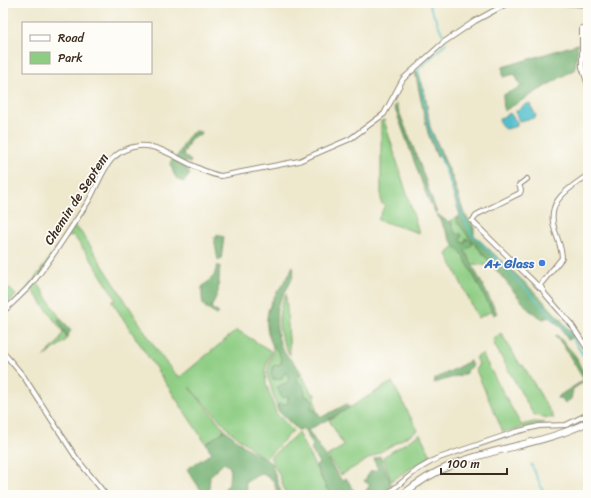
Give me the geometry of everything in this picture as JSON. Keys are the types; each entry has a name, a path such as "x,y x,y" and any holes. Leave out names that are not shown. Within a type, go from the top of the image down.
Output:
{"main road":[{"path":"402,495 429,476 450,465 480,455 553,437 588,422"}],"street":[{"name":"Chemin de Septem","path":"3,312 33,283 88,200 111,160 120,153 127,149 140,146 150,147 173,156 209,174 221,176 299,161 350,139 373,124 384,114 403,79 411,70 454,34 508,3"},
{"path":"564,3 588,5"},
{"path":"582,28 582,67 588,85"},
{"path":"582,38 588,38"},
{"path":"541,289 541,282 559,263 562,256 553,221 556,202 562,193 588,175"},
{"path":"527,179 519,185 521,190 520,193 475,216 472,221 541,289 571,324 588,350"},
{"path":"3,352 24,377 77,459 106,495"},
{"path":"386,495 416,470 436,460 515,432 542,426 566,425 588,414"}],"green space":[{"path":"578,44 575,69 504,111 503,95 521,87 515,74 503,77 503,67"},
{"path":"415,71 419,73 425,94 430,127 453,179 464,214 474,226 474,235 526,284 563,322 574,336 568,340 561,327 549,317 543,319 529,310 457,222 457,217 460,215 441,156 437,157 428,133"},
{"path":"396,104 419,162 437,214 448,222 451,220 452,227 457,235 460,233 462,235 460,240 464,244 467,238 473,243 465,251 497,313 494,315 463,255 453,244 428,199 394,106"},
{"path":"384,120 419,233 378,220 385,205 381,203 381,121"},
{"path":"196,131 201,132 201,135 191,138 183,155 191,161 190,163 185,162 184,165 190,174 184,182 180,181 176,177 170,162 178,155 189,135"},
{"path":"457,217 457,222 493,266 472,264 465,251 473,244 466,238 464,244 457,236 451,220"},
{"path":"74,226 80,231 89,244 160,355 176,375 180,377 237,330 271,351 265,371 266,383 276,413 293,431 265,459 231,432 189,387 225,430 206,444 112,302 116,299 90,258 73,235 66,238 37,282 60,318 58,320 67,337 65,341 43,357 59,341 63,332 32,290 18,300 3,316 23,294"},
{"path":"216,235 224,237 221,260 218,260 214,238 217,238"},
{"path":"455,245 463,255 492,311 478,318 447,254"},
{"path":"217,266 220,266 218,292 211,308 219,313 217,315 205,307 202,287 214,276"},
{"path":"293,266 293,277 277,309 277,328 281,346 301,373 297,378 298,382 303,385 305,396 314,401 311,407 322,417 347,404 349,408 308,430 342,481 346,478 355,492 365,492 370,485 364,481 371,471 378,470 374,459 380,456 392,486 380,495 330,495 316,466 319,463 311,449 313,445 304,429 298,430 278,411 278,404 287,404 289,396 282,398 277,387 288,382 289,380 288,373 284,373 282,378 273,379 271,374 273,366 281,364 281,357 270,339 267,327 267,318 270,304"},
{"path":"3,282 16,295 3,309"},
{"path":"286,294 290,355 282,340 279,325 280,310"},
{"path":"60,318 71,330 67,337 58,320"},
{"path":"501,333 521,366 523,365 554,418 541,417 533,414 494,344 493,340"},
{"path":"557,335 575,355 581,368 588,377 588,382 585,381 573,389 571,399 565,403 561,397 558,399 557,397 584,380 563,345 555,336"},
{"path":"272,343 282,360 273,379 278,380 282,378 284,373 287,373 289,380 287,405 278,409 278,411 267,374 273,350"},
{"path":"482,354 521,425 534,422 545,423 503,432 476,370 479,363 475,358"},
{"path":"470,361 472,367 466,370 467,373 434,383 435,379"},
{"path":"301,373 312,394 315,394 316,410 318,413 311,406 312,399 305,396 305,391 298,382 297,378"},
{"path":"392,382 418,430 341,475 327,456 344,446 329,420"},
{"path":"225,430 244,446 271,463 282,495 275,495 277,494 274,481 261,473 245,483 248,495 219,495 229,484 230,467 224,463 210,476 209,490 204,495 187,469 212,453 206,444"},
{"path":"298,433 330,495 286,495 280,477 270,457"},
{"path":"420,434 431,456 391,481 383,457"}],"water":[{"path":"526,104 530,104 536,116 534,118 519,121 515,112"},
{"path":"510,113 517,122 517,126 506,129 502,127 499,119"}],"waterway":[{"path":"428,3 445,39"},
{"path":"446,43 418,70 429,128 461,212 471,233 570,334 588,363"},
{"path":"531,464 545,495"}],"place":[{"name":"A+ Glass","path":"542,263"}]}
